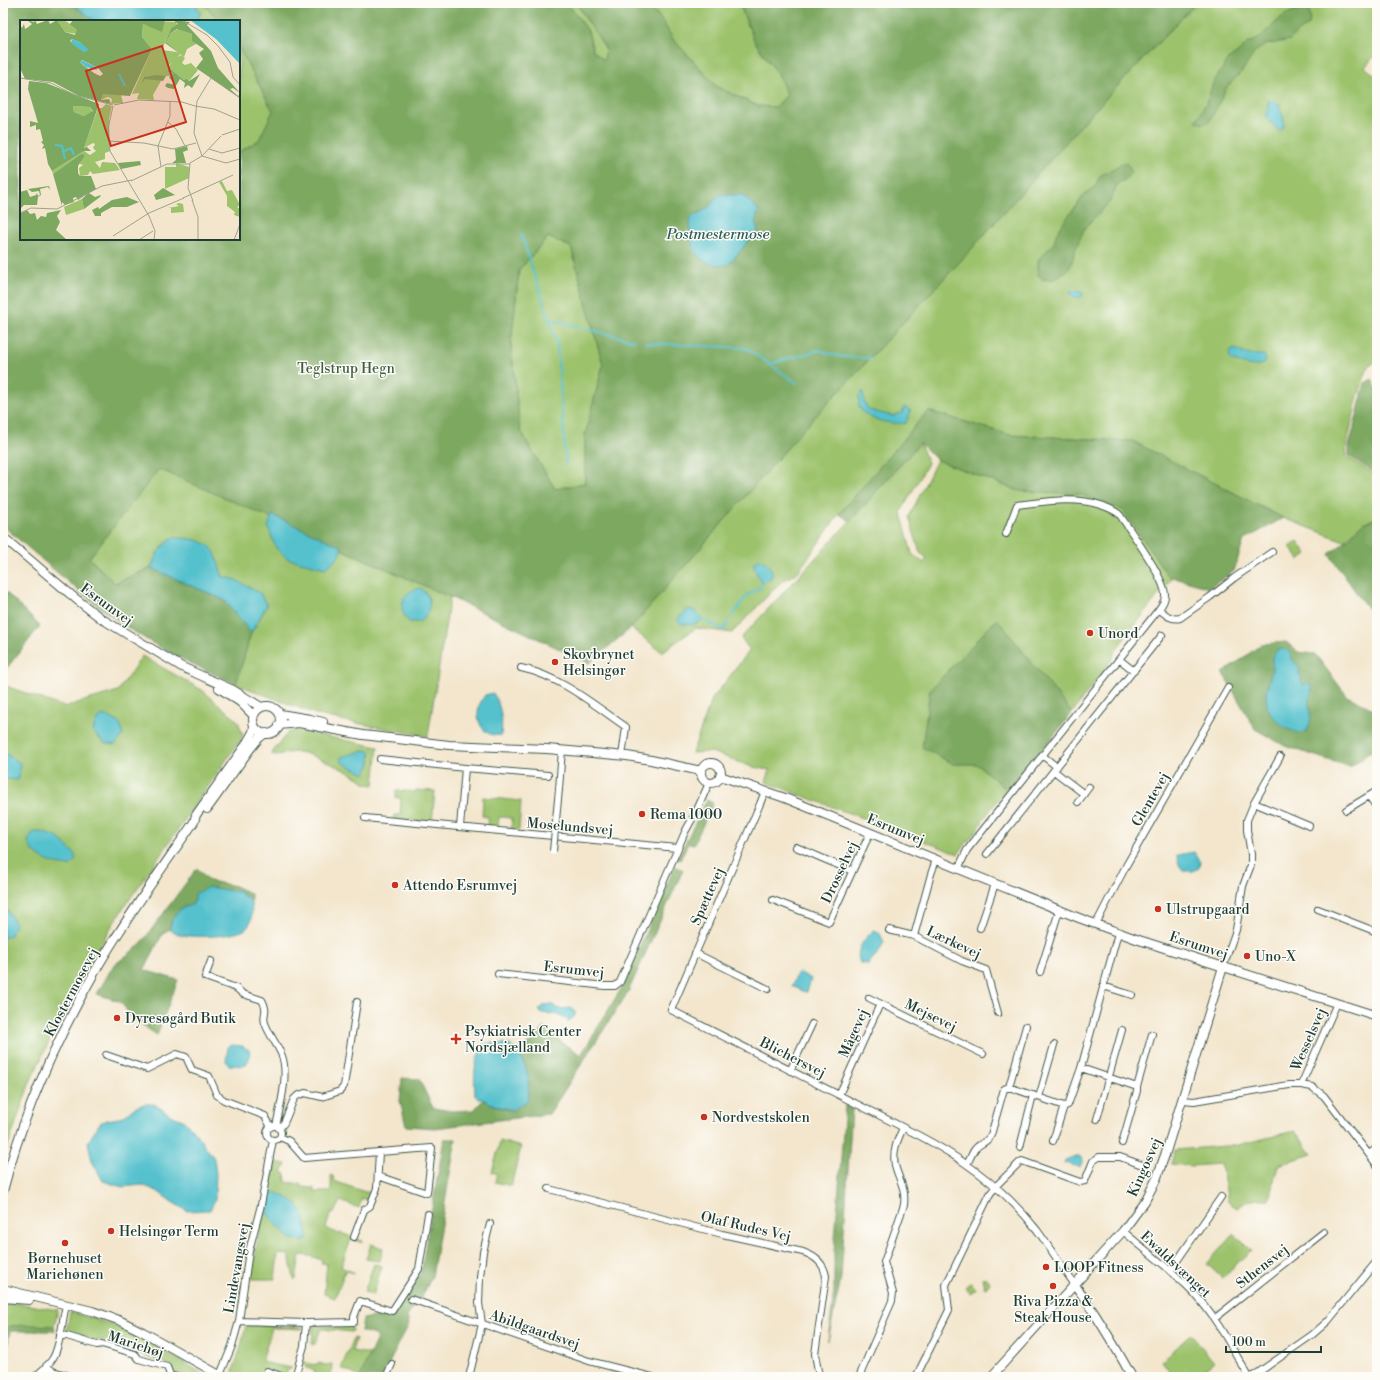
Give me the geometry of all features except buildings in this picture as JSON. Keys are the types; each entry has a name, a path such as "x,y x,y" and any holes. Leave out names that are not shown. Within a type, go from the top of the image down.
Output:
{"main road":[{"name":"Esrumvej","path":"3,537 98,615 176,663 233,690 261,707"},
{"name":"Esrumvej","path":"205,678 240,702 253,715"},
{"path":"280,714 279,725 274,731 266,734 259,732 254,726 253,715 258,709 261,707 271,706 280,714 310,719 378,736 415,742 448,745 562,750 622,756 651,760 701,771"},
{"path":"279,725 299,723 363,735 378,736"},
{"name":"Klostermosevej","path":"3,1191 22,1128 55,1049 72,1014 97,968 130,915 194,822 196,815 245,746 253,732 254,726"},
{"name":"Klostermosevej","path":"194,822 201,817 254,744 259,738 266,734"},
{"path":"707,763 714,763 719,767 721,773 720,776 714,782 709,783 703,780 701,771 702,768 707,763"},
{"name":"Esrumvej","path":"720,776 765,791 1059,911 1118,933 1377,1016"},
{"name":"Kingosvej","path":"991,1377 1123,1231 1145,1201 1156,1180 1166,1155 1224,967"},
{"name":"Blichersvej","path":"1074,1286 1082,1295 1121,1356 1132,1377"},
{"path":"3,1289 121,1321 221,1376"},
{"path":"3,1298 39,1301 46,1300"}],"street":[{"path":"958,869 967,850 1159,609 1164,602 1165,597 1165,590 1155,568 1120,515 1115,510 1088,501 1073,500 1017,505 1006,534"},
{"path":"1159,609 1170,618 1180,618 1272,552"},
{"path":"987,854 1162,635"},
{"path":"1119,659 1134,671"},
{"path":"521,668 533,670 575,692 626,727 622,756"},
{"name":"Glentevej","path":"1096,924 1127,864 1228,688"},
{"path":"553,851 562,750"},
{"path":"1042,756 1084,794"},
{"path":"1224,967 1236,930 1243,886 1251,865 1247,820 1254,803 1280,757"},
{"path":"380,759 465,768 548,774"},
{"path":"460,827 465,768"},
{"name":"Esrumvej","path":"498,974 605,986 615,986 620,982 678,848 709,783"},
{"path":"1078,802 1089,787"},
{"name":"Spættevej","path":"671,1010 765,791"},
{"path":"1346,810 1377,791"},
{"path":"1369,796 1377,808"},
{"path":"1254,803 1309,826"},
{"name":"Moselundsvej","path":"365,818 678,848"},
{"name":"Drosselvej","path":"773,900 829,922 870,833"},
{"path":"796,847 852,871"},
{"name":"Lærkevej","path":"914,936 936,860"},
{"path":"980,928 995,884"},
{"path":"1318,909 1377,932"},
{"path":"1040,972 1059,911"},
{"name":"Lærkevej","path":"889,930 914,936 962,960 986,970 998,1013"},
{"path":"1053,1141 1064,1106 1068,1105 1081,1068 1118,933"},
{"path":"696,953 768,989"},
{"path":"211,961 205,977 236,988 244,994 262,1000 266,1010 265,1022 282,1057 285,1073 281,1102 275,1128"},
{"path":"1103,986 1132,995"},
{"name":"Mejsevej","path":"869,998 983,1054"},
{"path":"357,1002 344,1086 340,1092 322,1097 304,1093 297,1096 294,1099 284,1123 268,1130 267,1134 269,1138 273,1140 280,1137 289,1141 304,1158 432,1148 427,1193 378,1176"},
{"name":"Wesselsvej","path":"1301,1085 1337,1003"},
{"name":"Mågevej","path":"839,1095 880,1004"},
{"name":"Blichersvej","path":"671,1010 904,1128 946,1150 967,1164 996,1186 1037,1230 1074,1286"},
{"path":"790,1071 812,1024"},
{"path":"1010,1087 1026,1026"},
{"path":"1098,1119 1122,1030"},
{"path":"1122,1143 1152,1034"},
{"path":"1020,1147 1054,1045"},
{"path":"106,1055 147,1069 177,1054 186,1057 192,1070 209,1076 217,1095 224,1100 265,1116 281,1134 280,1137"},
{"path":"1081,1068 1137,1087"},
{"path":"1183,1100 1194,1102 1289,1086 1301,1085 1312,1087 1324,1096 1377,1165"},
{"path":"967,1164 974,1150 979,1145 987,1141 991,1135 1004,1089 1010,1087 1064,1106"},
{"path":"859,1377 892,1301 893,1293 884,1262 904,1205 904,1188 895,1164 895,1146 904,1128"},
{"name":"Lindevangsvej","path":"221,1376 239,1321 249,1252 261,1205 273,1140"},
{"path":"1369,1154 1377,1148"},
{"path":"354,1237 364,1210 370,1206 377,1188 379,1152"},
{"path":"916,1377 949,1310 946,1285 996,1186 1022,1161 1080,1182 1085,1181 1093,1160 1099,1157 1120,1157 1145,1166"},
{"name":"Olaf Rudes Vej","path":"548,1189 714,1232 811,1255 822,1265 826,1276 815,1354 820,1377"},
{"path":"1170,1271 1221,1197"},
{"path":"239,1321 306,1323 354,1322 354,1317 360,1301 392,1311 419,1269 428,1214"},
{"path":"468,1377 482,1324 479,1303 480,1277 483,1252 490,1224"},
{"name":"Ewaldsvænget","path":"1123,1231 1193,1292 1214,1319 1250,1377"},
{"name":"Sthensvej","path":"1214,1319 1324,1232"},
{"path":"1250,1377 1312,1335 1328,1320 1377,1261"},
{"name":"Abildgaardsvej","path":"411,1299 589,1361 652,1377"},
{"path":"35,1377 53,1358 66,1305"},
{"path":"294,1377 304,1346 306,1323"},
{"name":"Mariehøj","path":"60,1334 135,1354 139,1359 167,1367 170,1375 176,1377"},
{"path":"386,1377 392,1364"},
{"path":"46,1366 53,1371 73,1377"},
{"path":"267,1371 284,1377"}],"green space":[{"name":"Teglstrup Hegn","path":"3,3 71,3 94,20 20,20 20,240 240,240 240,151 259,140 273,111 240,50 240,20 220,20 202,3 564,3 572,9 588,31 593,51 604,60 606,49 576,3 647,3 661,19 673,39 717,87 758,106 776,107 787,95 779,76 755,42 739,3 1196,3 1091,114 967,254 802,431 631,628 589,663 450,597 159,469 89,558 115,583 151,568 224,600 251,633 236,684 187,662 141,636 70,584 3,526","holes":["719,195 758,230 728,265 691,217 707,209","548,237 571,247 603,365 585,435 585,483 555,489 520,430 511,344 519,270"]},
{"path":"195,3 202,3 220,20 198,20 200,13"},
{"path":"564,3 576,3 606,49 604,61 593,51 588,31 572,9"},
{"path":"647,3 739,3 755,42 779,76 787,95 776,107 758,106 717,87 673,39 661,19"},
{"path":"1196,3 1377,3 1377,53 1365,67 1377,77 1377,361 1368,367 1358,396 1346,448 1347,457 1377,476 1377,518 1363,523 1344,541 1283,518 1132,441 1010,435 928,411 839,514 798,572 781,582 732,633 696,628 662,652 631,628 802,431 967,254 1091,114"},
{"path":"1303,8 1309,11 1309,25 1299,31 1290,40 1265,45 1256,51 1243,70 1227,87 1210,121 1201,123 1196,121 1207,102 1213,83 1228,60 1248,43 1258,39 1284,15"},
{"path":"240,50 273,111 259,140 240,151"},
{"path":"1125,162 1129,166 1131,172 1126,179 1117,184 1110,202 1085,227 1068,270 1054,279 1042,279 1038,275 1038,260 1054,243 1056,235 1063,223 1086,193 1095,187 1100,176"},
{"path":"548,237 571,247 603,365 585,435 585,483 555,489 520,430 511,344 519,270"},
{"path":"1372,379 1377,390 1377,474 1349,456 1349,447 1365,383"},
{"path":"928,411 1010,435 1132,441 1283,518 1244,540 1234,571 1209,588 1168,576 1123,510 1079,494 1019,491 937,460 920,443 850,521 839,514"},
{"path":"920,443 928,463 901,512 912,554 924,563 927,558 920,553 909,517 937,460 1019,491 1080,486 1131,504 1171,579 1117,648 1112,659 1072,713 1070,710 953,764 977,764 1006,789 958,854 766,782 770,770 752,767 712,752 692,753 712,699 750,650 741,638"},
{"path":"159,468 450,597 428,736 318,715 236,684 251,633 267,605 234,579 223,577 220,570 158,552 151,568 115,583 89,558"},
{"path":"1377,519 1377,622 1329,554 1344,543 1363,523"},
{"path":"1298,541 1307,554 1299,560 1290,546"},
{"path":"3,589 40,626 3,673"},
{"path":"997,619 1072,713 1027,769 1006,789 977,764 953,764 922,747 930,690"},
{"path":"1286,642 1298,652 1315,654 1347,696 1377,711 1377,747 1350,767 1285,746 1255,729 1223,673 1262,644"},
{"path":"142,656 202,690 238,721 243,736 116,919 73,991 30,1082 3,1160 3,685 64,707 118,691"},
{"path":"296,730 378,747 374,785 366,784 359,778 346,771 305,753 295,752 278,755 271,754 288,732"},
{"path":"396,790 416,792 416,790 435,791 432,822 393,819 394,815 400,815 401,798 396,798"},
{"path":"483,797 521,801 519,830 511,829 512,818 499,817 498,827 487,826 488,817 482,816"},
{"path":"707,800 713,803 694,844 688,843 680,860 677,859"},
{"path":"675,866 683,870 628,992 549,1114 435,1128 406,1126 400,1101 402,1078 419,1079 433,1108 452,1111 474,1110 483,1100 501,1108 512,1110 526,1067 517,1052 534,1040 544,1028 554,1033 558,1040 581,1055 621,989"},
{"path":"197,868 210,881 235,886 251,894 251,901 239,892 208,887 192,905 185,906 171,922 170,929 163,933 144,970 178,980 157,1035 132,1018 121,1002 97,994 113,966 140,945"},
{"path":"845,1105 852,1109 841,1278 828,1341 834,1291 834,1252"},
{"path":"1295,1131 1312,1154 1278,1165 1269,1199 1252,1200 1237,1208 1228,1202 1221,1164 1191,1166 1171,1164 1175,1150 1238,1145"},
{"path":"444,1139 456,1139 432,1276 422,1297 407,1316 409,1324 382,1377 360,1377 378,1336 361,1331 363,1319 392,1314 421,1272"},
{"path":"500,1141 521,1147 511,1186 495,1182 497,1174 492,1172"},
{"path":"275,1162 286,1164 282,1173 285,1173 286,1182 301,1184 301,1187 314,1188 314,1192 331,1191 331,1175 333,1176 334,1181 365,1192 373,1192 369,1201 362,1198 359,1208 340,1201 334,1213 331,1212 326,1228 338,1234 341,1233 363,1241 362,1243 351,1239 341,1267 355,1273 345,1271 335,1298 324,1294 327,1264 321,1263 322,1260 310,1256 300,1255 296,1279 294,1279 289,1255 278,1254 275,1279 252,1279 258,1237 267,1204"},
{"path":"1234,1233 1251,1250 1222,1278 1207,1264"},
{"path":"371,1244 383,1248 380,1261 366,1259"},
{"path":"374,1264 382,1266 373,1295 364,1292"},
{"path":"985,1277 990,1283 986,1288 984,1287 982,1278"},
{"path":"971,1282 976,1289 970,1293 965,1287"},
{"path":"3,1303 17,1303 58,1310 54,1326 10,1326 3,1329"},
{"path":"70,1312 122,1329 155,1346 208,1377 197,1377 197,1375 191,1374 188,1377 175,1374 173,1373 169,1364 139,1355 138,1352 100,1340 97,1342 66,1333"},
{"path":"246,1325 302,1327 303,1329 272,1328 262,1361 292,1368 288,1370 286,1375 262,1372 260,1377 239,1377 232,1373 240,1350"},
{"path":"350,1325 352,1332 321,1329 315,1344 312,1345 313,1330 308,1330 309,1327"},
{"path":"10,1326 54,1326 55,1331 10,1331 3,1372 3,1329"},
{"path":"1191,1334 1214,1362 1196,1377 1174,1377 1162,1361"},
{"path":"354,1338 356,1339 352,1351 370,1354 360,1377 341,1368"},
{"path":"303,1361 309,1364 332,1364 331,1377 314,1377 315,1370 306,1368"}],"water":[{"path":"71,3 195,3 200,13 198,20 94,20"},
{"path":"1268,101 1274,101 1279,104 1284,120 1284,126 1279,131 1267,118"},
{"name":"Postmestermose","path":"719,195 742,195 759,210 755,222 758,230 728,265 709,263 698,256 692,244 690,230 691,217 707,209"},
{"path":"1074,290 1083,293 1083,295 1081,297 1073,298 1071,291"},
{"path":"1235,349 1249,355 1265,356 1266,362 1258,366 1253,366 1232,361 1229,356 1231,351"},
{"path":"863,391 864,402 869,410 892,416 902,413 904,407 911,411 906,423 885,422 873,419 865,414 859,406 859,396"},
{"path":"272,515 342,547 338,558 325,568 288,559 276,548 268,527"},
{"path":"171,538 196,540 207,544 215,553 223,577 234,579 260,593 267,605 251,633 224,600 151,568 158,552"},
{"path":"761,559 772,571 772,577 762,583 754,568 754,562"},
{"path":"421,588 428,596 430,605 429,609 420,622 409,622 403,611 403,601 409,592"},
{"path":"689,609 695,611 702,618 701,621 693,625 681,624 678,621 678,618"},
{"path":"1282,649 1288,651 1300,669 1299,674 1302,678 1301,683 1304,685 1308,682 1311,686 1312,693 1309,702 1310,721 1306,732 1298,733 1284,727 1271,715 1267,706 1266,693 1272,670 1272,657 1277,650"},
{"path":"493,693 501,713 501,735 490,734 482,728 478,718 479,706 482,699 485,695"},
{"path":"102,715 120,723 123,735 115,745 104,743 93,732 95,723"},
{"path":"367,750 370,752 371,758 369,767 365,774 343,763 340,758 341,757"},
{"path":"3,752 20,763 18,780 5,779 3,777"},
{"path":"33,832 41,832 57,837 74,853 76,860 70,866 46,861 30,847 28,841"},
{"path":"1194,852 1200,862 1199,868 1192,871 1184,871 1177,860 1177,855"},
{"path":"208,887 239,892 251,901 251,918 247,928 234,933 212,936 181,935 171,931 172,920 176,913 187,906 192,905 195,900 195,894"},
{"path":"3,903 15,923 11,935 3,938"},
{"path":"874,930 879,932 884,942 880,951 868,964 860,963 858,953 859,949"},
{"path":"799,972 811,979 807,992 792,986"},
{"path":"551,1004 558,1009 571,1008 575,1011 575,1016 569,1021 560,1015 541,1013 539,1010 545,1005"},
{"path":"493,1043 509,1045 520,1056 526,1070 528,1078 527,1101 512,1110 494,1105 475,1096 476,1063 480,1051 484,1044"},
{"path":"232,1045 242,1046 249,1050 249,1059 244,1066 229,1065 226,1061 228,1047"},
{"path":"144,1104 154,1104 172,1116 183,1120 193,1130 214,1158 216,1174 215,1199 210,1210 187,1211 157,1191 142,1185 122,1187 103,1181 92,1161 88,1142 100,1123 119,1118 134,1108"},
{"path":"1079,1156 1083,1159 1079,1167 1064,1163 1065,1160"},
{"path":"275,1192 291,1200 303,1213 308,1236 304,1242 290,1238 267,1214 270,1195"}],"waterway":[{"path":"521,234 557,343 566,465"},
{"path":"549,319 635,341"},
{"path":"646,343 746,348 797,383"},
{"path":"769,364 820,350 839,356 852,358 872,358"},
{"path":"732,617 747,595 759,589 762,583"},
{"path":"702,619 724,630 728,622"}],"place":[{"name":"Unord","path":"1090,633"},
{"name":"Skovbrynet Helsingør","path":"555,662"},
{"name":"Rema 1000","path":"642,814"},
{"name":"Attendo Esrumvej","path":"395,885"},
{"name":"Ulstrupgaard","path":"1158,909"},
{"name":"Uno-X","path":"1247,956"},
{"name":"Dyresøgård Butik","path":"117,1018"},
{"name":"Psykiatrisk Center Nordsjælland","path":"456,1039"},
{"name":"Nordvestskolen","path":"704,1117"},
{"name":"Helsingør Term","path":"111,1231"},
{"name":"Børnehuset Mariehønen","path":"65,1243"},
{"name":"LOOP Fitness","path":"1046,1267"},
{"name":"Riva Pizza & Steak House","path":"1053,1286"}]}
